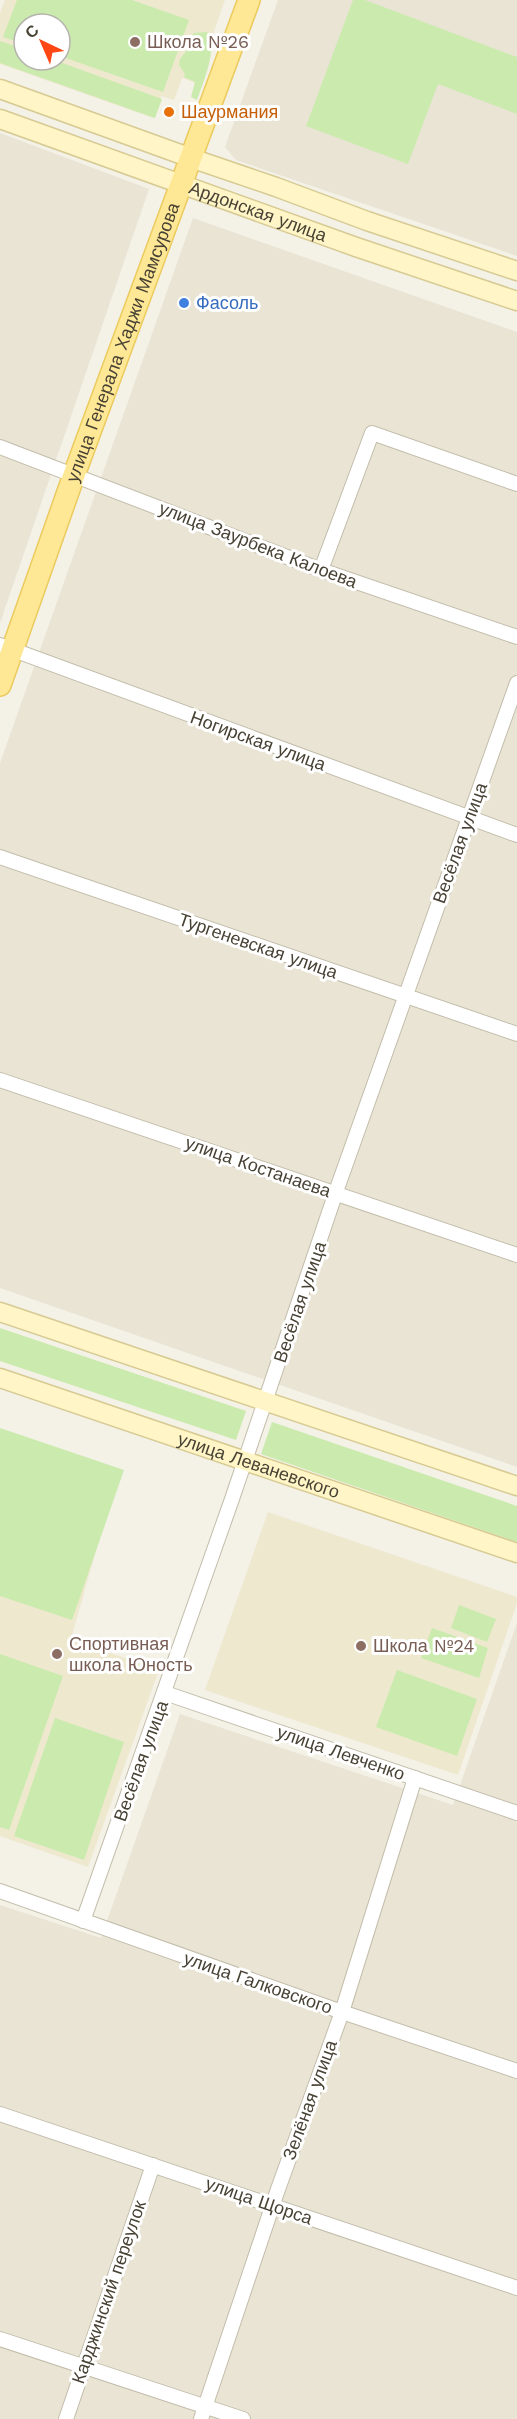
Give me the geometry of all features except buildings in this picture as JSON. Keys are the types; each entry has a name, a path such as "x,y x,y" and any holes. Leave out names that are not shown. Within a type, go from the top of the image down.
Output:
{"main road":[{"name":"улица Генерала Хаджи Мамсурова","path":"0,685 6,648 74,475 249,0"}],"street":[{"name":"Ардонская улица","path":"0,89 276,187 367,222 517,271"},
{"name":"Ардонская улица","path":"0,119 517,301"},
{"path":"321,570 372,433 517,484"},
{"name":"улица Заурбека Калоева","path":"0,447 321,570 517,638"},
{"name":"Ногирская улица","path":"6,648 517,835"},
{"name":"Весёлая улица","path":"83,1921 165,1693 336,1194 517,683"},
{"name":"Тургеневская улица","path":"0,857 517,1034"},
{"name":"улица Костанаева","path":"0,1080 517,1255"},
{"path":"0,1312 517,1486"},
{"name":"улица Леваневского","path":"0,1378 517,1553"},
{"name":"улица Левченко","path":"165,1693 517,1813"},
{"name":"Зелёная улица","path":"202,2413 342,2012 415,1778"},
{"name":"улица Галковского","path":"0,1891 342,2012 517,2071"},
{"name":"улица Щорса","path":"0,2114 517,2288"},
{"name":"Карджинский переулок","path":"66,2419 153,2165"},
{"path":"0,2338 83,2366 202,2413 243,2419"}],"shaded area":[{"name":"Школа №26","path":"5,0 225,0 196,83 182,78 174,100 161,96 153,118 23,72 72,72 72,12 12,12 12,68 0,64 0,13"},
{"path":"278,0 517,0 517,256 236,160 225,147"},
{"path":"0,133 149,189 0,623"},
{"path":"193,218 517,332 517,1467 0,1288 0,763"},
{"name":"Спортивная школа Юность","path":"0,1438 117,1476 71,1639 159,1670 88,1867 0,1836"},
{"name":"Школа №24","path":"268,1512 517,1597 517,1603 458,1775 205,1690"},
{"path":"517,1623 517,2419 0,2419 0,1905 101,1938 180,1714 453,1805"}],"green space":[{"path":"17,0 132,0 189,20 163,92 72,60 72,12 12,12"},
{"path":"353,0 365,0 517,57 517,114 438,84 408,164 306,126"},
{"path":"12,13 12,40 3,37"},
{"path":"207,32 210,38 211,55 197,100 191,97 195,82 184,77 185,74 179,65 180,59 193,43 191,38 194,33"},
{"path":"0,41 12,45 12,67 0,63"},
{"path":"72,66 162,99 155,118 25,72 72,72"},
{"path":"0,1328 246,1411 236,1440 0,1361"},
{"path":"272,1422 517,1506 517,1542 261,1454"},
{"path":"0,1428 124,1470 72,1620 0,1596"},
{"path":"459,1605 496,1619 487,1642 451,1628"},
{"path":"432,1628 488,1648 479,1678 421,1658"},
{"path":"0,1654 63,1676 9,1830 0,1827"},
{"path":"397,1670 477,1699 457,1756 376,1727"},
{"path":"55,1718 124,1742 84,1860 14,1836"}],"place":[{"name":"Школа №26","path":"135,42"},
{"name":"Шаурмания","path":"169,112"},
{"name":"Фасоль","path":"184,303"},
{"name":"Школа №24","path":"361,1646"},
{"name":"Спортивная школа Юность","path":"57,1654"}]}
